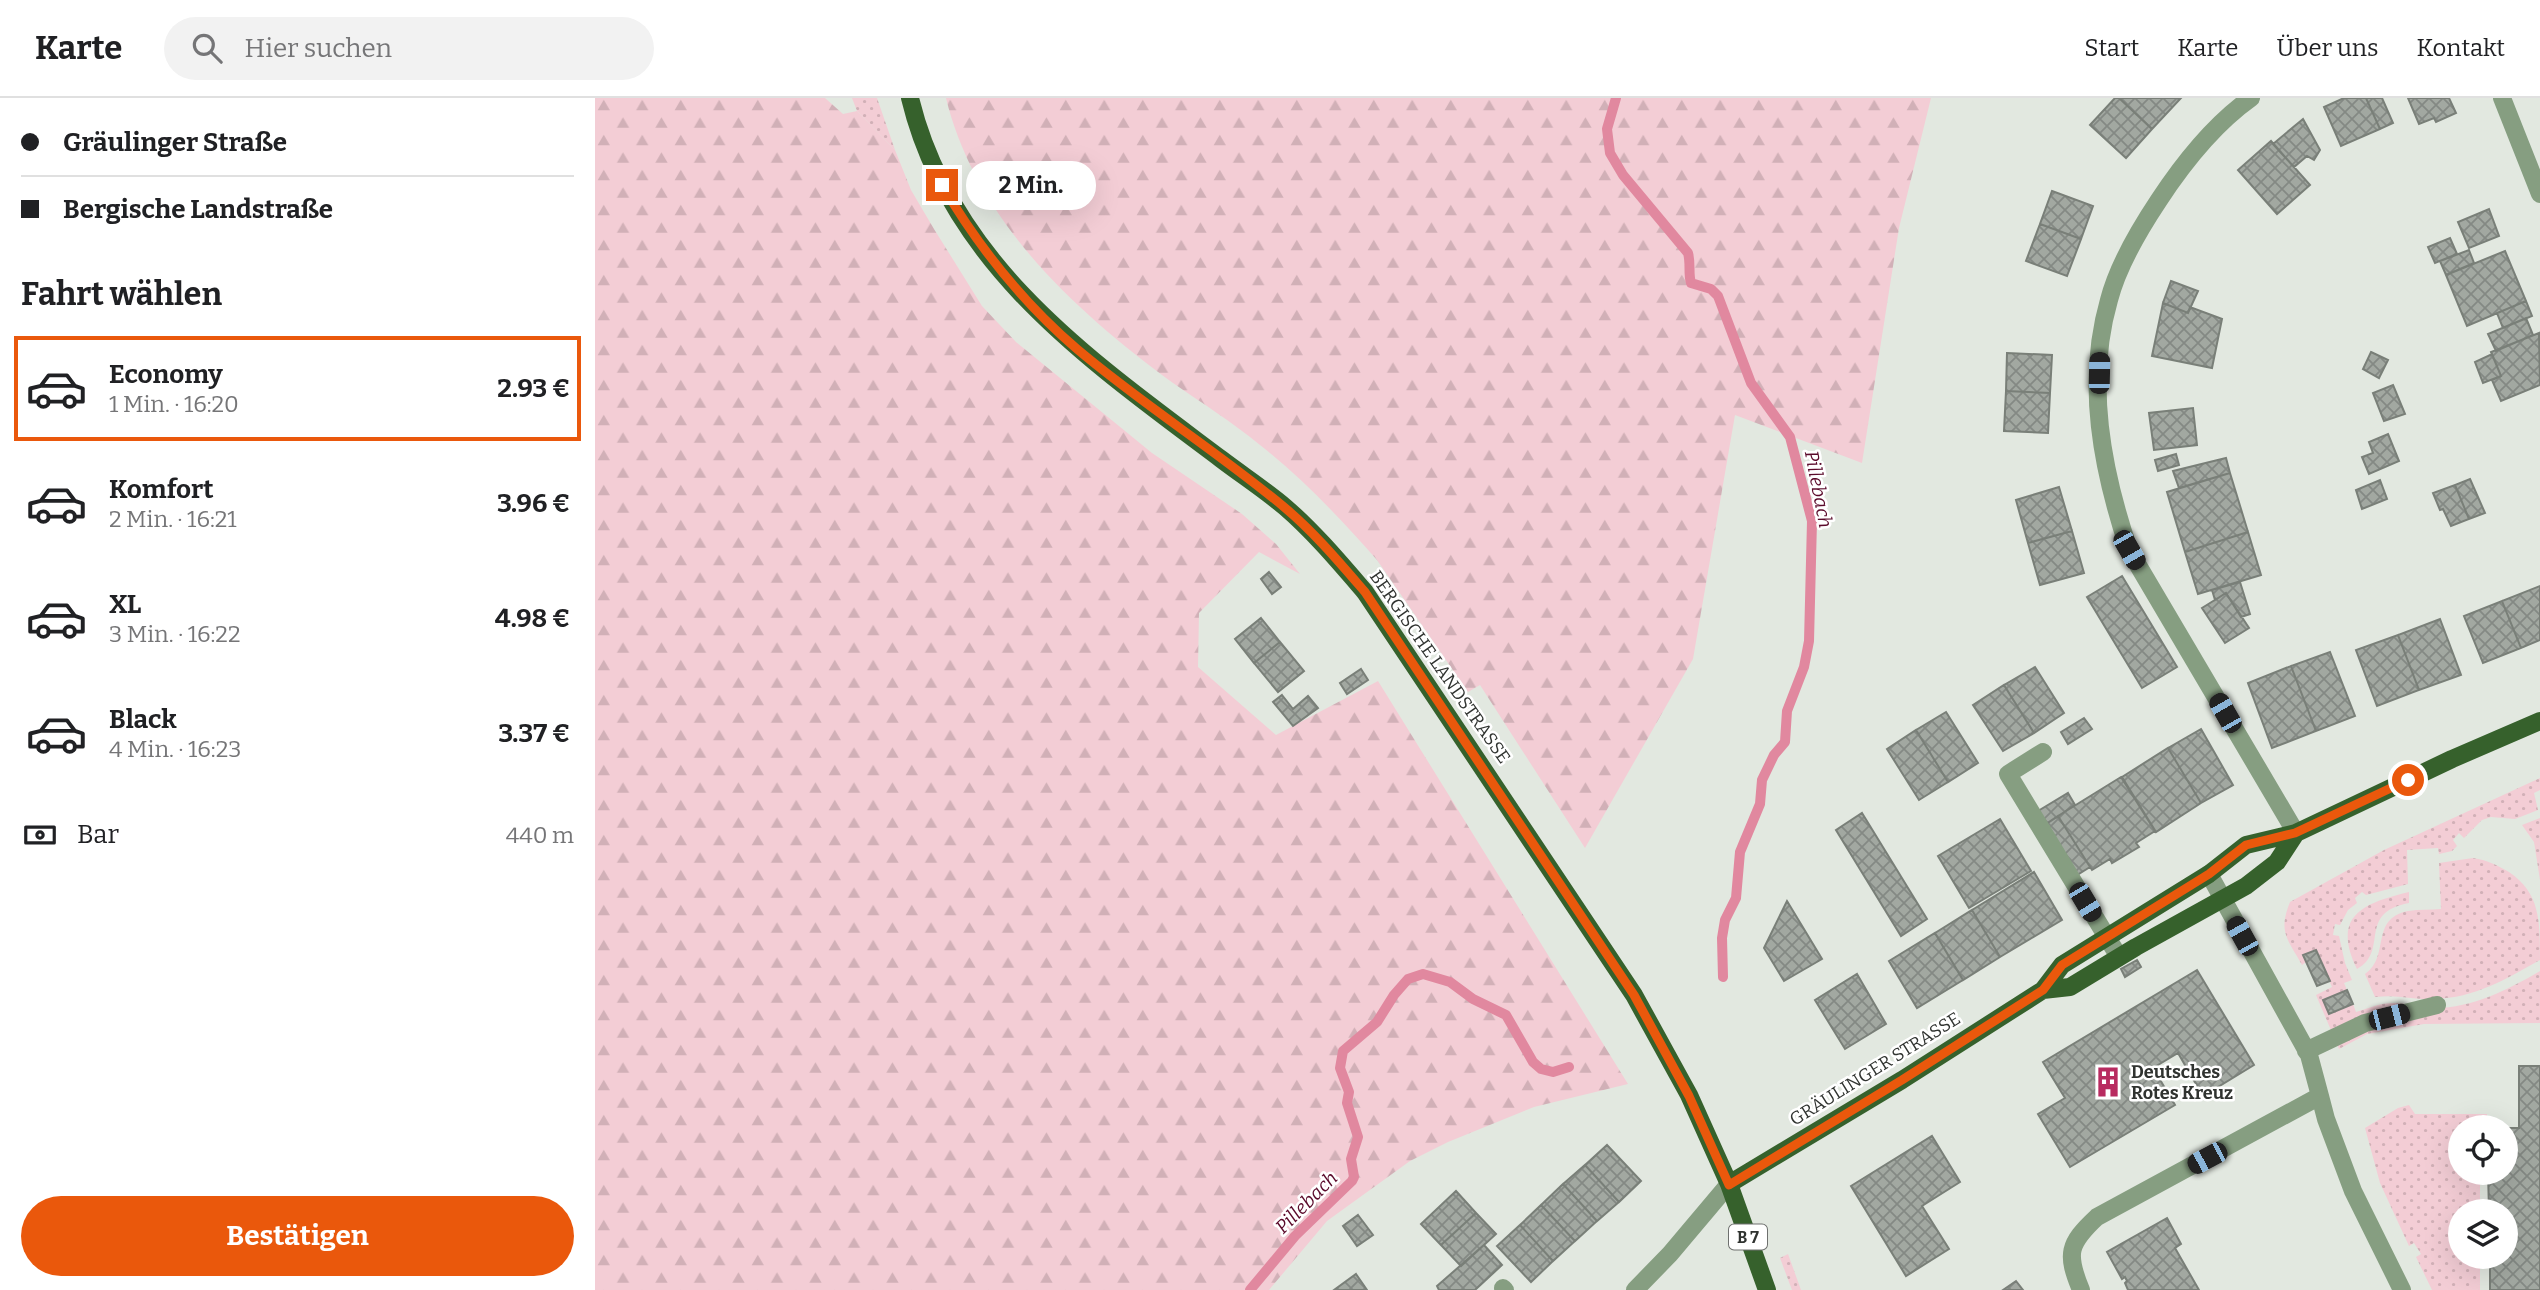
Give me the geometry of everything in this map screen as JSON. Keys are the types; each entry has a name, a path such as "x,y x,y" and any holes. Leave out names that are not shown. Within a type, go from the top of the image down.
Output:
{"main road":[{"name":"BERGISCHE LANDSTRASSE","path":"910,98 916,124 942,185 988,256 1019,293 1076,348 1285,508 1327,548 1365,592 1634,995 1689,1096 1729,1185 1767,1290"},
{"name":"GRÄULINGER STRASSE","path":"1729,1185 2043,990 2062,965 2209,874 2246,845 2295,833 2540,721"},
{"name":"GRÄULINGER STRASSE","path":"2043,990 2070,987 2246,886 2277,862 2295,833"}],"street":[{"path":"2251,98 2233,111 2210,134 2175,175 2129,251 2109,298 2099,347 2098,399 2102,450 2112,500 2129,550 2295,833"},
{"path":"2502,98 2540,194"},
{"path":"2043,752 2007,774 2119,957"},
{"path":"2209,874 2306,1051 2326,1119 2353,1191 2402,1290"},
{"path":"2306,1051 2365,1023 2437,1005"},
{"path":"2081,1290 2072,1269 2071,1250 2080,1233 2097,1217 2321,1096"},
{"path":"1635,1290 1729,1185"}],"green space":[{"path":"595,98 825,98 843,114 857,111 895,150 911,190 982,306 1016,342 1152,453 1242,514 1276,544 1300,574 1259,552 1199,613 1198,667 1276,735 1378,681 1628,1084 1534,1107 1448,1142 1410,1161 1327,1221 1269,1290 595,1290"},
{"path":"852,98 877,98 895,150 857,111"},
{"path":"946,98 1931,98 1899,228 1862,463 1735,415 1693,659 1585,848 1480,685 1468,692 1377,560 1350,530 1276,458 1239,428 1136,355 1066,294 1034,260 1005,223 980,184 960,143"},
{"path":"2540,778 2540,790 2534,793 2538,810 2515,819 2491,817 2482,820 2464,838 2459,833 2453,840 2457,846 2452,851 2439,854 2438,848 2407,850 2408,884 2366,895 2362,892 2355,898 2357,903 2348,910 2340,925 2335,924 2333,935 2339,936 2352,980 2344,983 2347,990 2324,1000 2353,1004 2356,1012 2389,1003 2446,1007 2488,997 2540,971 2540,1023 2424,1024 2367,1034 2339,1049 2316,995 2332,987 2316,950 2304,955 2306,962 2302,965 2286,935 2286,912 2290,902 2384,850"},
{"path":"2540,818 2540,880 2534,842 2522,825"},
{"path":"2473,858 2492,863 2509,872 2527,889 2536,909 2540,932 2540,960 2490,986 2463,995 2434,999 2375,997 2365,974 2377,958 2388,922 2396,915 2408,911 2441,909 2439,863"},
{"path":"2409,892 2409,903 2393,908 2383,915 2378,924 2372,952 2367,961 2357,969 2348,936 2350,924 2356,915 2378,901"},
{"path":"2409,1105 2415,1114 2487,1114 2448,1115 2448,1185 2480,1185 2480,1199 2448,1199 2448,1269 2480,1269 2480,1290 2432,1290 2416,1257 2421,1254 2414,1243 2409,1246 2380,1183 2365,1128 2398,1108"},
{"path":"1788,1254 1801,1290 1792,1290 1780,1258"}],"building":[{"path":"2115,98 2119,98 2152,129 2126,158 2090,125"},
{"path":"2119,98 2181,98 2152,129"},
{"path":"2344,98 2366,98 2380,129 2341,146 2324,107"},
{"path":"2366,98 2382,98 2393,123 2380,129"},
{"path":"2408,98 2449,98 2456,113 2436,122 2434,118 2419,124"},
{"path":"2303,119 2320,150 2314,160 2307,156 2294,167 2273,144"},
{"path":"2271,141 2310,185 2277,214 2238,170"},
{"path":"2052,191 2093,206 2081,239 2040,224"},
{"path":"2489,209 2499,236 2469,248 2458,222"},
{"path":"2040,224 2081,239 2067,276 2026,261"},
{"path":"2450,238 2457,254 2435,263 2428,247"},
{"path":"2469,250 2474,263 2446,275 2440,261"},
{"path":"2505,251 2526,301 2467,326 2446,275"},
{"path":"2171,281 2198,291 2188,313 2163,303"},
{"path":"2526,301 2532,316 2503,328 2497,313"},
{"path":"2163,303 2188,313 2190,307 2222,319 2212,368 2152,356"},
{"path":"2526,318 2533,335 2496,351 2488,334"},
{"path":"2539,333 2540,385 2501,401 2492,380 2501,376 2491,352"},
{"path":"2371,352 2388,360 2379,378 2363,369"},
{"path":"2007,353 2052,355 2050,393 2006,391"},
{"path":"2492,354 2501,376 2483,383 2475,362"},
{"path":"2393,385 2405,414 2384,421 2373,393"},
{"path":"2006,391 2050,393 2048,433 2004,431"},
{"path":"2193,408 2197,445 2154,450 2149,413"},
{"path":"2388,434 2399,461 2369,474 2362,457 2373,453 2369,442"},
{"path":"2176,454 2179,465 2158,471 2155,460"},
{"path":"2226,458 2230,473 2179,488 2173,471"},
{"path":"2230,473 2248,532 2185,552 2167,492"},
{"path":"2470,479 2485,513 2469,519 2455,485"},
{"path":"2380,480 2387,499 2362,509 2356,490"},
{"path":"2455,485 2469,519 2451,526 2433,493"},
{"path":"2059,487 2072,531 2028,543 2016,500"},
{"path":"2072,531 2084,573 2040,585 2028,543"},
{"path":"2248,532 2261,575 2198,594 2185,552"},
{"path":"1269,572 1281,587 1272,594 1261,579"},
{"path":"2122,576 2177,667 2142,688 2087,597"},
{"path":"2240,582 2250,614 2241,617 2226,593 2215,600 2212,590"},
{"path":"2540,586 2540,640 2521,648 2502,601"},
{"path":"2226,593 2249,628 2225,643 2202,608"},
{"path":"2502,601 2521,648 2483,663 2464,616"},
{"path":"1261,618 1280,642 1254,663 1235,639"},
{"path":"2440,619 2461,675 2419,690 2398,635"},
{"path":"2398,635 2419,690 2377,706 2356,650"},
{"path":"1280,642 1304,671 1278,692 1254,663"},
{"path":"2330,652 2355,716 2316,731 2291,666"},
{"path":"2291,666 2316,731 2272,748 2248,683"},
{"path":"2035,667 2064,713 2034,733 2004,685"},
{"path":"1361,669 1368,680 1347,694 1340,683"},
{"path":"2004,685 2034,733 2003,751 1973,705"},
{"path":"1282,695 1293,709 1308,696 1318,708 1293,726 1273,702"},
{"path":"1946,712 1978,763 1948,782 1916,730"},
{"path":"2084,718 2092,729 2068,744 2061,732"},
{"path":"2201,729 2233,785 2201,803 2168,748"},
{"path":"1916,730 1948,782 1919,800 1887,749"},
{"path":"2168,748 2201,803 2156,832 2122,777"},
{"path":"2121,777 2155,831 2136,843 2139,847 2112,863 2110,859 2092,870 2058,816"},
{"path":"2068,793 2075,805 2046,824 2038,811"},
{"path":"1862,813 1927,919 1901,936 1836,830"},
{"path":"2058,816 2090,867 2077,875 2046,824"},
{"path":"2000,819 2031,871 1969,908 1938,856"},
{"path":"2034,872 2062,920 2000,957 1972,910"},
{"path":"1787,901 1822,959 1784,981 1764,948"},
{"path":"1972,910 2000,957 1963,980 1935,933"},
{"path":"1935,933 1963,980 1917,1008 1889,961"},
{"path":"2316,950 2330,981 2317,986 2303,955"},
{"path":"2137,960 2141,967 2125,977 2121,969"},
{"name":"Deutsches Rotes Kreuz","path":"2197,970 2254,1065 2203,1096 2178,1053 2153,1068 2175,1105 2070,1167 2038,1114 2065,1098 2043,1062"},
{"path":"1857,974 1886,1024 1845,1049 1815,1000"},
{"path":"2347,990 2353,1004 2329,1014 2323,1000"},
{"path":"2519,1066 2540,1066 2540,1290 2490,1290 2490,1269 2518,1269 2518,1199 2489,1199 2488,1185 2518,1185"},
{"path":"1932,1136 1960,1182 1922,1206 1949,1249 1906,1276 1851,1186"},
{"path":"1607,1145 1641,1181 1619,1202 1585,1165"},
{"path":"1585,1165 1619,1202 1597,1221 1563,1184"},
{"path":"1563,1184 1597,1221 1575,1241 1541,1205"},
{"path":"1456,1191 1476,1213 1441,1245 1421,1224"},
{"path":"1541,1205 1575,1241 1553,1261 1520,1225"},
{"path":"1476,1213 1496,1234 1461,1266 1441,1245"},
{"path":"1358,1215 1373,1235 1357,1246 1343,1226"},
{"path":"2167,1218 2181,1244 2175,1248 2199,1290 2128,1290 2125,1277 2122,1279 2107,1252"},
{"path":"1520,1225 1553,1261 1531,1282 1497,1246"},
{"path":"1484,1245 1502,1265 1475,1290 1439,1290 1437,1286"},
{"path":"1356,1274 1367,1290 1334,1290"},
{"path":"2016,1281 2023,1290 2003,1290"}],"waterway":[{"name":"Pillebach","path":"1616,98 1607,129 1610,153 1623,175 1688,253 1691,283 1711,289 1718,296 1751,383 1790,437 1812,521 1809,641 1804,667 1787,711 1785,742 1774,755 1762,780 1760,804 1740,852 1736,898 1725,920 1722,938 1723,977"},
{"name":"Pillebach","path":"1250,1290 1295,1236 1352,1181 1354,1177 1351,1159 1358,1137 1347,1103 1349,1092 1340,1068 1343,1051 1377,1022 1408,979 1423,974 1450,982 1473,999 1506,1015 1533,1062 1541,1069 1553,1072 1569,1067"}],"place":[{"name":"Deutsches Rotes Kreuz","path":"2108,1082"}],"route":[{"path":"942,185 988,256 1019,293 1076,348 1285,508 1327,548 1365,592 1634,995 1689,1096 1729,1185 2043,990 2062,965 2178,895 2246,845 2295,833 2408,780"}]}
